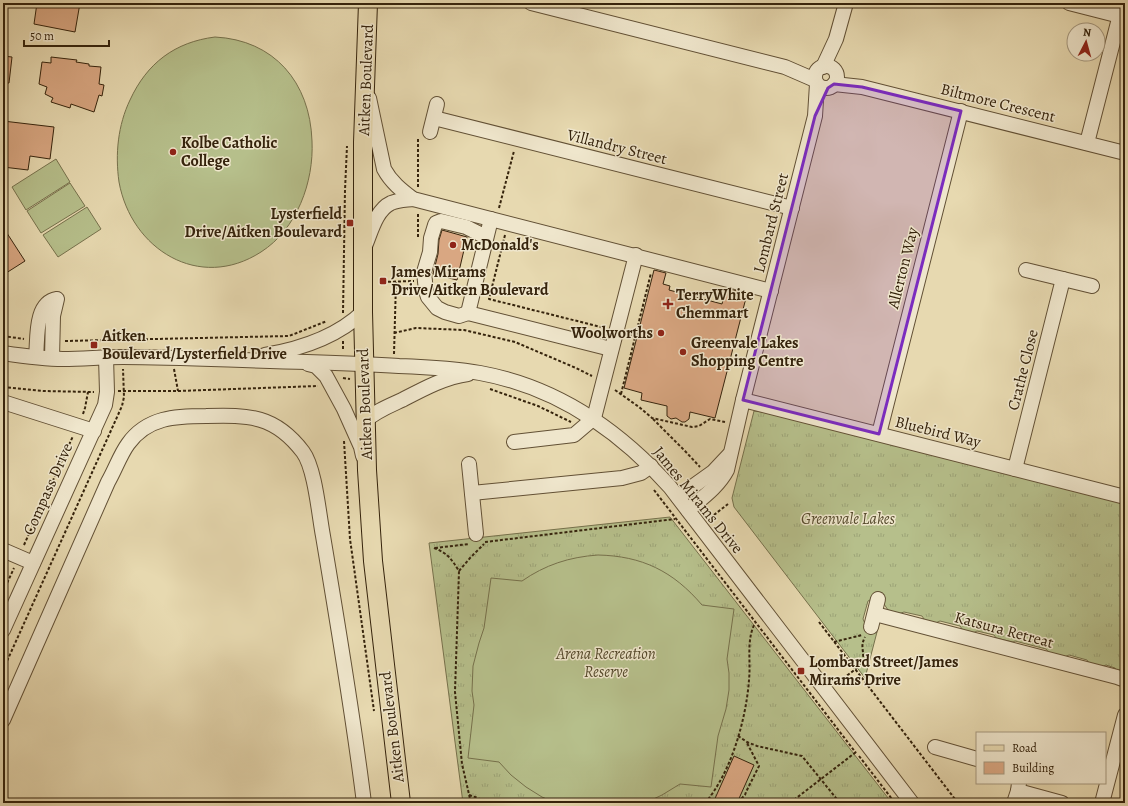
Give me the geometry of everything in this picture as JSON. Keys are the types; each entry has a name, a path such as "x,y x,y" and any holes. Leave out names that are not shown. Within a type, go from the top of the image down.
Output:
{"main road":[{"name":"Aitken Boulevard","path":"368,3 363,142 363,371 365,422 373,561 400,803"}],"street":[{"name":"Biltmore Crescent","path":"531,3 1125,152"},
{"name":"Lombard Street","path":"688,510 722,479 727,470 729,455 815,116 846,3"},
{"path":"1069,3 1122,9 1087,143"},
{"path":"366,80 384,169 389,178 399,189 413,199"},
{"path":"430,132 437,104"},
{"name":"Allerton Way","path":"879,434 961,111"},
{"name":"Villandry Street","path":"434,118 792,208"},
{"path":"364,250 375,222 383,209 391,203 413,199 495,214 508,223 771,291"},
{"path":"468,313 486,237 495,214"},
{"path":"486,237 466,227 448,222 438,221 435,225 421,279 445,312 459,316 468,313 611,349"},
{"path":"514,442 574,435 594,418 636,255"},
{"path":"1026,270 1092,286"},
{"name":"Crathe Close","path":"1015,469 1063,279"},
{"path":"36,357 41,311 47,303 57,299 53,316 52,358"},
{"path":"3,353 52,358 106,357 228,360 283,352 320,340 343,328 363,312"},
{"name":"Compass Drive","path":"3,630 105,405 107,392 106,357"},
{"name":"James Mirams Drive","path":"228,360 301,362 363,371 394,365 452,368 505,378 531,387 558,398 594,418 617,435 646,470 678,497 912,803"},
{"path":"301,362 316,366 326,376 344,408 361,447 367,470"},
{"path":"365,422 371,416 383,409 451,377 481,373"},
{"name":"Bluebird Way","path":"743,400 1125,497"},
{"path":"3,402 94,431"},
{"path":"3,720 108,482 127,444 142,428 160,420 190,416 237,415 249,417 267,422 281,429 304,453 312,469 364,803"},
{"path":"678,497 707,476 729,455"},
{"path":"469,464 478,541"},
{"path":"472,494 622,478 646,470"},
{"path":"3,550 33,563"},
{"path":"870,627 878,599"},
{"name":"Katsura Retreat","path":"870,627 1117,677 1125,680"},
{"path":"1102,803 1119,758 1125,715"},
{"path":"935,747 976,759"},
{"path":"1017,792 1062,803"}],"path":[{"path":"495,214 514,150 521,152"},
{"path":"508,223 489,299 636,336"},
{"path":"621,394 655,260"},
{"path":"383,282 421,279"},
{"path":"394,365 396,282"},
{"path":"52,341 289,336 330,320"},
{"path":"394,333 416,328 464,330 515,342 576,368 603,382 652,418 685,451 707,476"},
{"path":"3,336 38,340"},
{"path":"173,358 178,391"},
{"path":"3,670 122,406 124,397 123,366"},
{"path":"343,378 363,371"},
{"path":"3,387 43,391 107,392 320,386"},
{"path":"488,389 538,406 583,428"},
{"path":"3,592 85,408 88,392"},
{"path":"652,418 692,427 699,426 710,419 725,422"},
{"path":"343,438 350,539 375,712"},
{"path":"646,470 676,519 895,803"},
{"path":"471,803 462,764 455,692 455,664 458,643 459,572 444,552 434,548 478,541 676,519"},
{"path":"459,572 470,558 478,541"},
{"path":"819,622 958,803"},
{"path":"705,803 720,781 738,736 747,695 750,665 750,635 755,623"},
{"path":"834,642 870,627"},
{"path":"830,687 862,663 861,647 870,627"},
{"path":"738,736 756,746 799,754 805,758 840,803"},
{"path":"739,803 745,795 759,766 747,742"},
{"path":"790,803 856,752"},
{"path":"469,795 478,798 484,803"}],"highlighted area":[{"path":"834,84 862,87 961,111 879,434 743,400 815,116 828,88"}],"green space":[{"path":"215,37 236,40 255,46 271,56 285,68 296,83 304,100 310,120 312,157 310,172 301,203 284,231 274,242 261,252 238,263 214,267 192,265 171,257 153,244 138,227 126,206 119,182 117,161 118,140 123,119 130,100 145,75 164,56 175,49 187,44"},
{"path":"56,159 70,182 26,210 12,187"},
{"path":"70,183 85,206 41,233 27,211"},
{"path":"87,207 101,229 58,257 43,235"},
{"name":"Greenvale Lakes","path":"754,411 1125,503 1125,675 1120,674 1115,668 1106,665 1099,668 1091,666 1087,660 1069,655 1062,658 1050,654 1046,649 996,638 994,635 977,631 971,634 964,632 960,626 940,621 933,624 926,622 922,616 904,612 898,614 888,610 882,601 874,598 868,601 863,619 866,626 875,629 877,632 865,678 734,507 732,498"},
{"name":"Arena Recreation Reserve","path":"670,517 892,803 463,803 429,543"},
{"path":"598,555 629,558 643,562 680,583 702,605 734,609 727,659 729,690 726,709 718,736 711,787 680,784 645,803 556,803 542,797 526,787 511,775 499,762 468,758 474,705 472,691 473,666 484,628 491,578 522,581 549,566 567,560"}],"building":[{"path":"37,3 80,3 75,32 34,24"},
{"path":"3,56 12,57 9,83 3,83"},
{"path":"51,57 77,60 76,62 89,64 89,66 101,67 99,84 104,85 102,96 99,95 94,112 71,104 70,108 51,102 53,98 45,94 47,87 39,84 42,62 51,63"},
{"path":"3,121 54,127 50,159 30,156 28,170 3,167"},
{"path":"3,227 25,261 3,275"},
{"path":"442,230 467,237 457,280 433,274"},
{"name":"Greenvale Lakes Shopping Centre","path":"654,270 666,273 663,284 670,286 669,290 722,304 726,288 747,294 715,418 690,412 689,419 685,422 682,422 676,418 671,419 667,416 667,406 641,400 642,393 624,388"},
{"path":"734,756 754,765 737,803 713,803"}],"place":[{"name":"Kolbe Catholic College","path":"173,152"},
{"name":"Lysterfield Drive/Aitken Boulevard","path":"350,223"},
{"name":"McDonald's","path":"453,245"},
{"name":"James Mirams Drive/Aitken Boulevard","path":"383,281"},
{"name":"TerryWhite Chemmart","path":"668,304"},
{"name":"Woolworths","path":"661,333"},
{"name":"Aitken Boulevard/Lysterfield Drive","path":"94,345"},
{"name":"Greenvale Lakes Shopping Centre","path":"683,352"},
{"name":"Lombard Street/James Mirams Drive","path":"801,671"}]}
